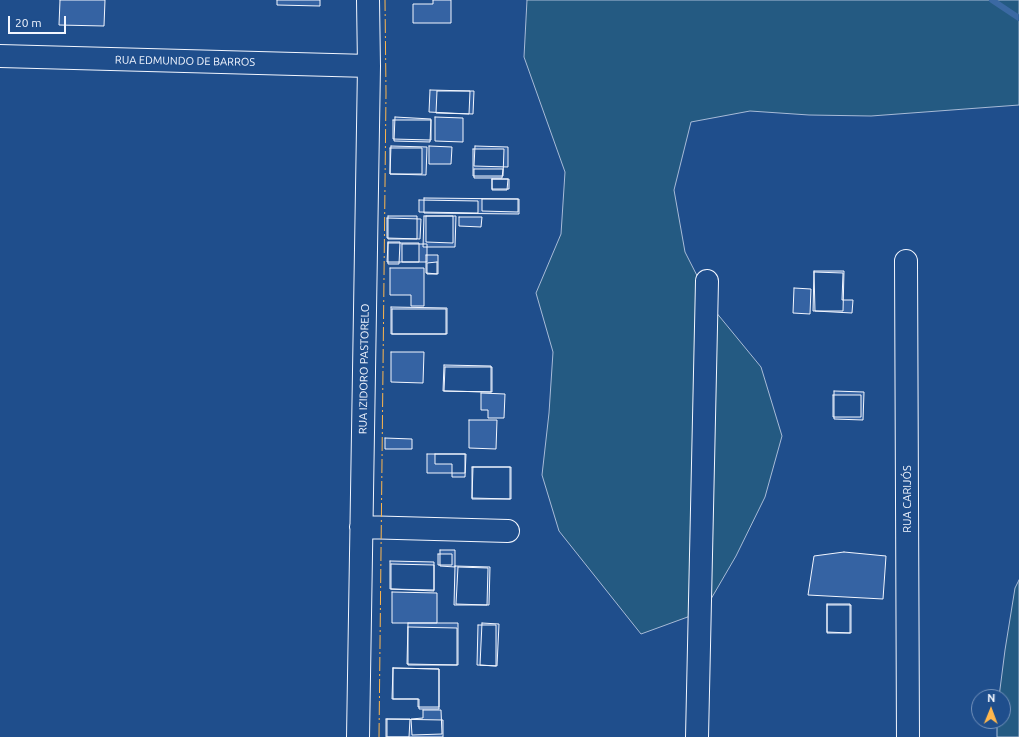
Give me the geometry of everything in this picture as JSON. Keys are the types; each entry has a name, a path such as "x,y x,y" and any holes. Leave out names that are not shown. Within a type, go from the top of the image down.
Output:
{"street":[{"name":"RUA IZIDORO PASTORELO","path":"358,737 369,66 368,0"},
{"name":"RUA EDMUNDO DE BARROS","path":"0,56 369,66"},
{"name":"RUA CARIJÓS","path":"906,261 908,737"},
{"path":"697,737 707,281"},
{"path":"361,527 508,531"}],"shaded area":[{"path":"527,0 1019,0 1019,105 871,116 809,115 750,111 691,122 674,190 685,252 715,311 761,367 782,436 765,497 736,556 704,611 641,634 559,531 542,475 549,413 553,352 536,293 561,234 565,172 524,57"},
{"path":"1019,580 1019,737 997,737 997,729 1011,729 1011,689 1000,689 1015,588"}],"building":[{"path":"60,0 105,0 104,26 59,25"},
{"path":"277,0 320,0 320,6 277,5"},
{"path":"433,0 451,0 451,23 413,23 413,4 433,4"},
{"path":"430,90 470,91 469,114 429,112"},
{"path":"437,91 474,91 473,114 436,113"},
{"path":"395,117 431,119 430,142 394,141"},
{"path":"435,117 463,118 463,142 435,141"},
{"path":"393,120 431,120 431,140 393,139"},
{"path":"391,146 427,147 426,175 390,174"},
{"path":"429,146 452,147 451,164 429,164"},
{"path":"475,146 508,147 508,167 474,166"},
{"path":"390,148 422,148 422,174 390,174"},
{"path":"473,149 504,149 503,176 473,176"},
{"path":"474,169 503,169 502,178 474,178"},
{"path":"492,179 508,179 507,190 492,190"},
{"path":"492,179 509,179 509,189 492,189"},
{"path":"424,198 519,199 519,214 424,213"},
{"path":"482,199 518,199 518,212 482,211"},
{"path":"419,200 478,201 478,213 419,212"},
{"path":"388,216 417,216 417,239 388,239"},
{"path":"424,216 456,216 455,247 423,247"},
{"path":"426,216 453,216 453,243 426,242"},
{"path":"459,217 482,217 481,227 459,226"},
{"path":"387,218 421,219 420,239 387,238"},
{"path":"388,242 400,242 399,264 388,264"},
{"path":"388,243 419,243 419,262 387,262"},
{"path":"402,244 427,244 427,262 402,262"},
{"path":"426,255 438,255 438,274 426,273"},
{"path":"437,262 437,274 427,274 427,263"},
{"path":"390,268 424,268 424,306 411,306 411,295 390,295"},
{"path":"814,271 844,271 843,311 813,311"},
{"path":"814,272 843,273 842,300 853,300 852,313 815,311"},
{"path":"794,288 811,289 810,314 793,313"},
{"path":"391,307 447,308 447,334 391,334"},
{"path":"392,309 446,309 446,334 392,334"},
{"path":"391,352 424,352 423,383 391,382"},
{"path":"444,365 491,366 491,392 443,391"},
{"path":"445,367 492,367 492,392 444,391"},
{"path":"834,391 864,392 863,420 834,419"},
{"path":"481,393 505,394 504,418 488,418 488,410 481,410"},
{"path":"833,395 861,395 861,417 833,417"},
{"path":"469,420 497,420 496,449 469,448"},
{"path":"385,438 412,439 412,449 385,449"},
{"path":"427,454 465,454 465,473 427,473"},
{"path":"435,454 466,454 465,477 452,477 452,464 435,464"},
{"path":"472,467 511,467 511,499 472,499"},
{"path":"473,467 510,467 510,499 472,498"},
{"path":"440,550 455,550 455,567 440,566"},
{"path":"844,552 886,556 883,599 808,595 814,556"},
{"path":"438,554 452,554 452,565 438,565"},
{"path":"390,561 434,562 434,590 390,589"},
{"path":"391,564 434,565 434,591 391,589"},
{"path":"455,566 490,567 489,605 454,605"},
{"path":"458,567 488,568 487,605 456,604"},
{"path":"392,592 437,593 437,623 392,623"},
{"path":"827,604 850,604 850,633 827,632"},
{"path":"827,605 851,605 851,633 827,633"},
{"path":"408,623 458,623 458,665 407,664"},
{"path":"482,623 499,624 497,666 480,665"},
{"path":"478,625 496,625 496,666 477,665"},
{"path":"408,627 457,628 457,665 408,665"},
{"path":"393,668 439,669 439,709 419,709 419,699 393,699"},
{"path":"393,668 439,669 439,707 418,707 418,699 392,699"},
{"path":"423,710 441,710 442,734 412,735 411,719 423,718"},
{"path":"386,719 443,720 443,737 386,737"},
{"path":"387,719 410,719 409,737 387,737"}],"waterway":[{"path":"992,0 1019,18"}],"power":[{"path":"379,737 386,93 385,0"}]}
